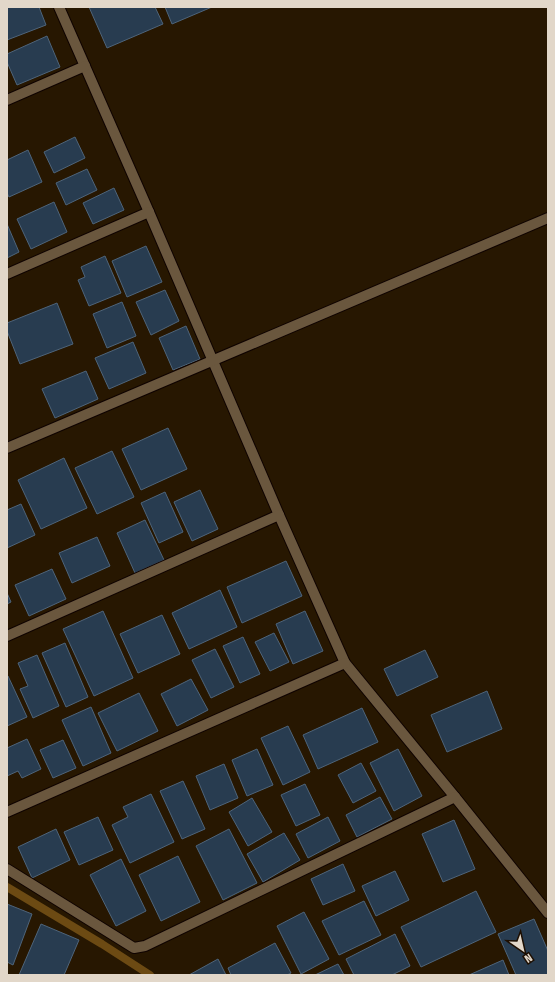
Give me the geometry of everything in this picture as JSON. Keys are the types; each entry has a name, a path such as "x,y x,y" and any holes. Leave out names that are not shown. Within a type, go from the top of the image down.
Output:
{"lane":[{"path":"59,7 345,663 548,913"},
{"path":"7,100 85,66"},
{"path":"7,274 149,212"},
{"path":"7,448 548,218"},
{"path":"7,636 279,514"},
{"path":"7,812 345,663"},
{"path":"7,869 134,948 145,946 455,797"}],"building":[{"path":"7,7 39,7 46,25 7,40"},
{"path":"89,7 155,7 163,24 107,48"},
{"path":"165,7 212,7 172,24"},
{"path":"47,36 60,67 17,85 7,62 7,54"},
{"path":"75,137 85,158 54,173 44,152"},
{"path":"28,150 42,182 9,197 7,193 7,160"},
{"path":"87,169 97,190 66,205 56,183"},
{"path":"114,188 124,210 93,224 83,203"},
{"path":"54,202 67,232 31,249 17,219"},
{"path":"7,224 19,252 7,258"},
{"path":"146,246 162,282 127,297 112,261"},
{"path":"105,256 121,293 89,306 78,280 85,277 81,267"},
{"path":"165,290 179,321 151,335 136,302"},
{"path":"122,302 136,336 107,348 93,314"},
{"path":"57,303 73,344 20,364 7,331 7,323"},
{"path":"186,326 200,359 173,370 159,338"},
{"path":"133,342 146,373 109,389 95,358"},
{"path":"86,371 98,399 55,418 42,389"},
{"path":"168,428 187,469 141,490 122,449"},
{"path":"112,451 134,497 97,514 75,468"},
{"path":"64,458 87,508 41,529 18,480"},
{"path":"200,490 218,529 192,541 174,502"},
{"path":"165,492 183,532 159,543 141,503"},
{"path":"21,504 35,535 7,548 7,510"},
{"path":"145,520 164,560 135,573 117,533"},
{"path":"97,537 110,566 72,583 59,553"},
{"path":"286,561 302,596 242,623 227,587"},
{"path":"52,569 66,599 29,616 15,585"},
{"path":"220,590 237,627 189,649 172,613"},
{"path":"7,593 11,602 7,604"},
{"path":"103,611 133,678 94,696 63,629"},
{"path":"305,611 323,651 293,664 276,624"},
{"path":"162,615 180,654 138,673 120,634"},
{"path":"274,633 289,662 270,671 255,642"},
{"path":"243,637 260,674 240,683 223,646"},
{"path":"65,643 88,697 66,707 42,653"},
{"path":"215,649 234,687 211,698 192,660"},
{"path":"425,650 438,677 397,696 384,669"},
{"path":"37,655 59,706 33,718 20,689 28,686 18,663"},
{"path":"8,676 27,717 7,726 7,677"},
{"path":"191,679 208,710 177,726 161,694"},
{"path":"487,691 502,729 447,752 431,715"},
{"path":"139,693 158,731 117,751 98,713"},
{"path":"91,707 111,753 83,766 62,720"},
{"path":"362,708 378,742 318,769 303,735"},
{"path":"288,726 310,772 283,785 261,738"},
{"path":"27,739 41,769 22,778 18,771 7,776 7,748"},
{"path":"63,740 76,768 53,778 40,750"},
{"path":"257,749 273,785 247,796 232,760"},
{"path":"398,749 422,796 394,811 370,763"},
{"path":"361,763 376,791 353,803 338,775"},
{"path":"224,764 238,798 210,810 196,776"},
{"path":"183,781 205,829 182,839 160,791"},
{"path":"305,784 320,815 296,826 281,795"},
{"path":"151,794 174,842 130,863 112,825 128,817 123,807"},
{"path":"380,797 392,819 357,837 346,815"},
{"path":"252,798 272,832 248,846 229,812"},
{"path":"98,817 113,850 79,865 64,832"},
{"path":"328,817 340,841 308,858 296,834"},
{"path":"454,820 475,869 443,882 422,834"},
{"path":"56,829 70,860 32,878 18,847"},
{"path":"229,829 257,883 223,900 196,846"},
{"path":"284,833 300,860 263,882 247,854"},
{"path":"178,856 200,902 161,921 139,875"},
{"path":"121,859 146,911 116,926 90,875"},
{"path":"343,864 355,891 323,905 311,879"},
{"path":"395,871 409,900 376,916 362,886"},
{"path":"476,891 496,932 421,967 401,927"},
{"path":"364,901 381,935 339,955 322,921"},
{"path":"7,904 32,914 13,965 7,962"},
{"path":"304,912 329,959 301,974 277,926"},
{"path":"534,919 548,951 548,974 516,975 498,934"},
{"path":"41,924 79,940 64,975 19,975"},
{"path":"395,934 410,966 392,975 354,975 346,959"},
{"path":"275,943 291,973 287,975 231,975 228,968"},
{"path":"218,959 226,975 189,975"},
{"path":"503,960 509,975 469,975"},
{"path":"338,964 344,975 315,975"}],"waterway":[{"path":"7,887 102,944 150,975"}]}
